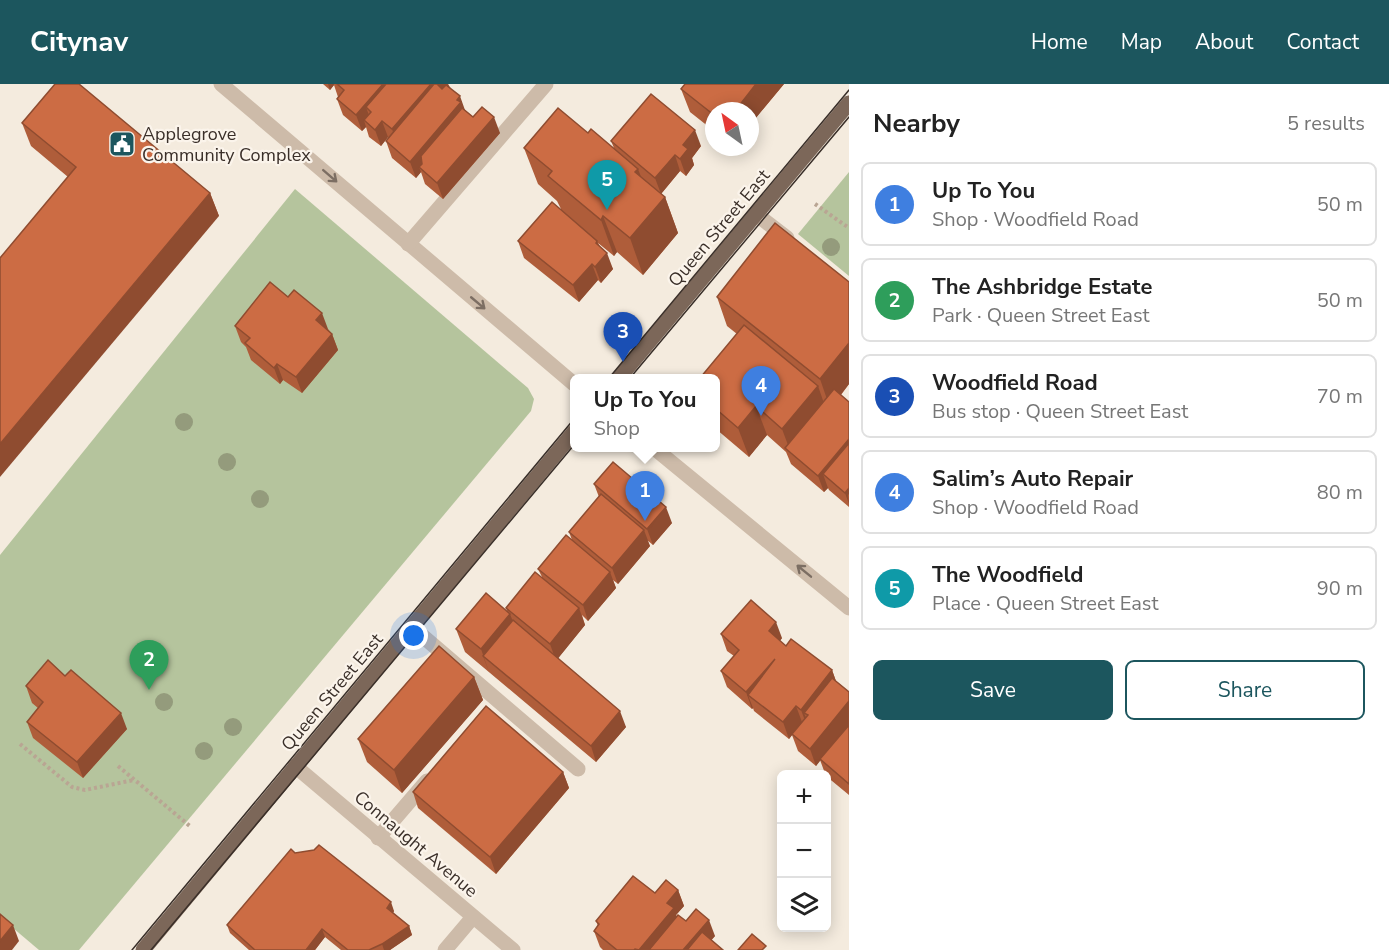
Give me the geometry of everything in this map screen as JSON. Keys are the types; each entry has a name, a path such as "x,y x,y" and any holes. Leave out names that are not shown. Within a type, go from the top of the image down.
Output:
{"main road":[{"name":"Queen Street East","path":"622,374 849,103"},
{"name":"Queen Street East","path":"143,950 570,437"}],"street":[{"path":"221,84 570,381"},
{"path":"408,244 546,84"},
{"path":"756,214 796,245"},
{"path":"660,452 849,608"},
{"path":"412,627 493,703 578,769"},
{"name":"Connaught Avenue","path":"295,766 513,950"},
{"path":"378,838 438,767"},
{"path":"445,950 473,917"}],"path":[{"path":"815,204 849,228"},
{"path":"650,505 668,484"},
{"path":"20,744 72,787 85,790 134,780"},
{"path":"118,766 191,827"}],"green space":[{"path":"849,172 849,276 798,234"},
{"path":"295,189 528,388 534,399 531,411 79,950 39,950 0,917 0,555"}],"building":[{"path":"55,84 79,84 210,193 0,444 0,258 76,167 22,123"},
{"path":"337,84 383,84 356,115 337,99 344,90"},
{"path":"386,84 431,84 392,129 382,121 375,130 364,120 371,112 366,107"},
{"path":"434,84 442,89 446,85 460,96 457,100 461,102 410,162 386,141"},
{"path":"685,84 756,84 742,102 705,102 705,108 681,89"},
{"path":"651,94 695,130 683,145 688,149 680,159 675,155 655,178 611,141"},
{"path":"482,107 494,117 437,183 419,167 422,164 421,156 462,108 473,117"},
{"path":"558,108 588,133 591,129 638,169 635,172 665,197 630,238 603,216 601,220 548,176 552,171 524,148"},
{"path":"552,202 597,241 596,243 607,253 595,267 592,264 573,285 518,241"},
{"path":"775,223 849,282 849,343 820,379 717,297"},
{"path":"270,282 288,297 294,290 322,313 316,320 332,334 296,377 277,364 274,368 245,343 250,338 235,326"},
{"path":"744,325 818,386 782,429 756,406 738,428 720,412 720,374 703,374"},
{"path":"834,389 849,402 849,439 818,476 785,448"},
{"path":"849,443 849,488 845,493 823,474"},
{"path":"613,462 666,507 647,529 594,484"},
{"path":"601,494 644,530 612,568 569,532"},
{"path":"566,535 610,572 583,605 538,569"},
{"path":"535,572 579,608 550,644 506,608"},
{"path":"486,593 510,614 481,649 456,629"},
{"path":"751,600 776,622 769,631 786,646 791,639 832,670 801,710 796,706 783,722 748,695 775,659 746,692 721,671 739,650 721,634"},
{"path":"513,620 620,711 591,746 483,656"},
{"path":"439,646 474,677 394,770 358,739"},
{"path":"48,660 65,676 71,670 121,713 77,762 27,722 43,702 26,686"},
{"path":"832,678 849,692 849,701 810,749 792,734 808,715 804,713"},
{"path":"486,706 563,772 490,857 413,792"},
{"path":"849,725 849,784 820,759"},
{"path":"319,845 391,902 387,908 409,926 369,950 348,950 322,929 306,950 255,950 227,925 291,849 295,853 314,850"},
{"path":"633,876 655,893 666,880 678,890 667,903 674,908 639,950 617,950 594,931 599,924 596,921"},
{"path":"696,909 709,920 683,950 649,950 678,915 686,921"},
{"path":"0,914 13,925 0,941"},
{"path":"702,932 723,950 687,950"},
{"path":"752,934 766,946 762,950 738,950"}],"tram line":[{"path":"612,374 849,90"},
{"path":"633,374 849,117"},
{"path":"132,950 570,424"},
{"path":"151,950 570,450"}],"place":[{"name":"Applegrove Community Complex","path":"122,144"},
{"name":"The Woodfield","path":"607,210"},
{"name":"Woodfield Road","path":"623,362"},
{"name":"Salim’s Auto Repair","path":"761,416"},
{"name":"Up To You","path":"645,521"},
{"name":"The Ashbridge Estate","path":"149,690"}]}
